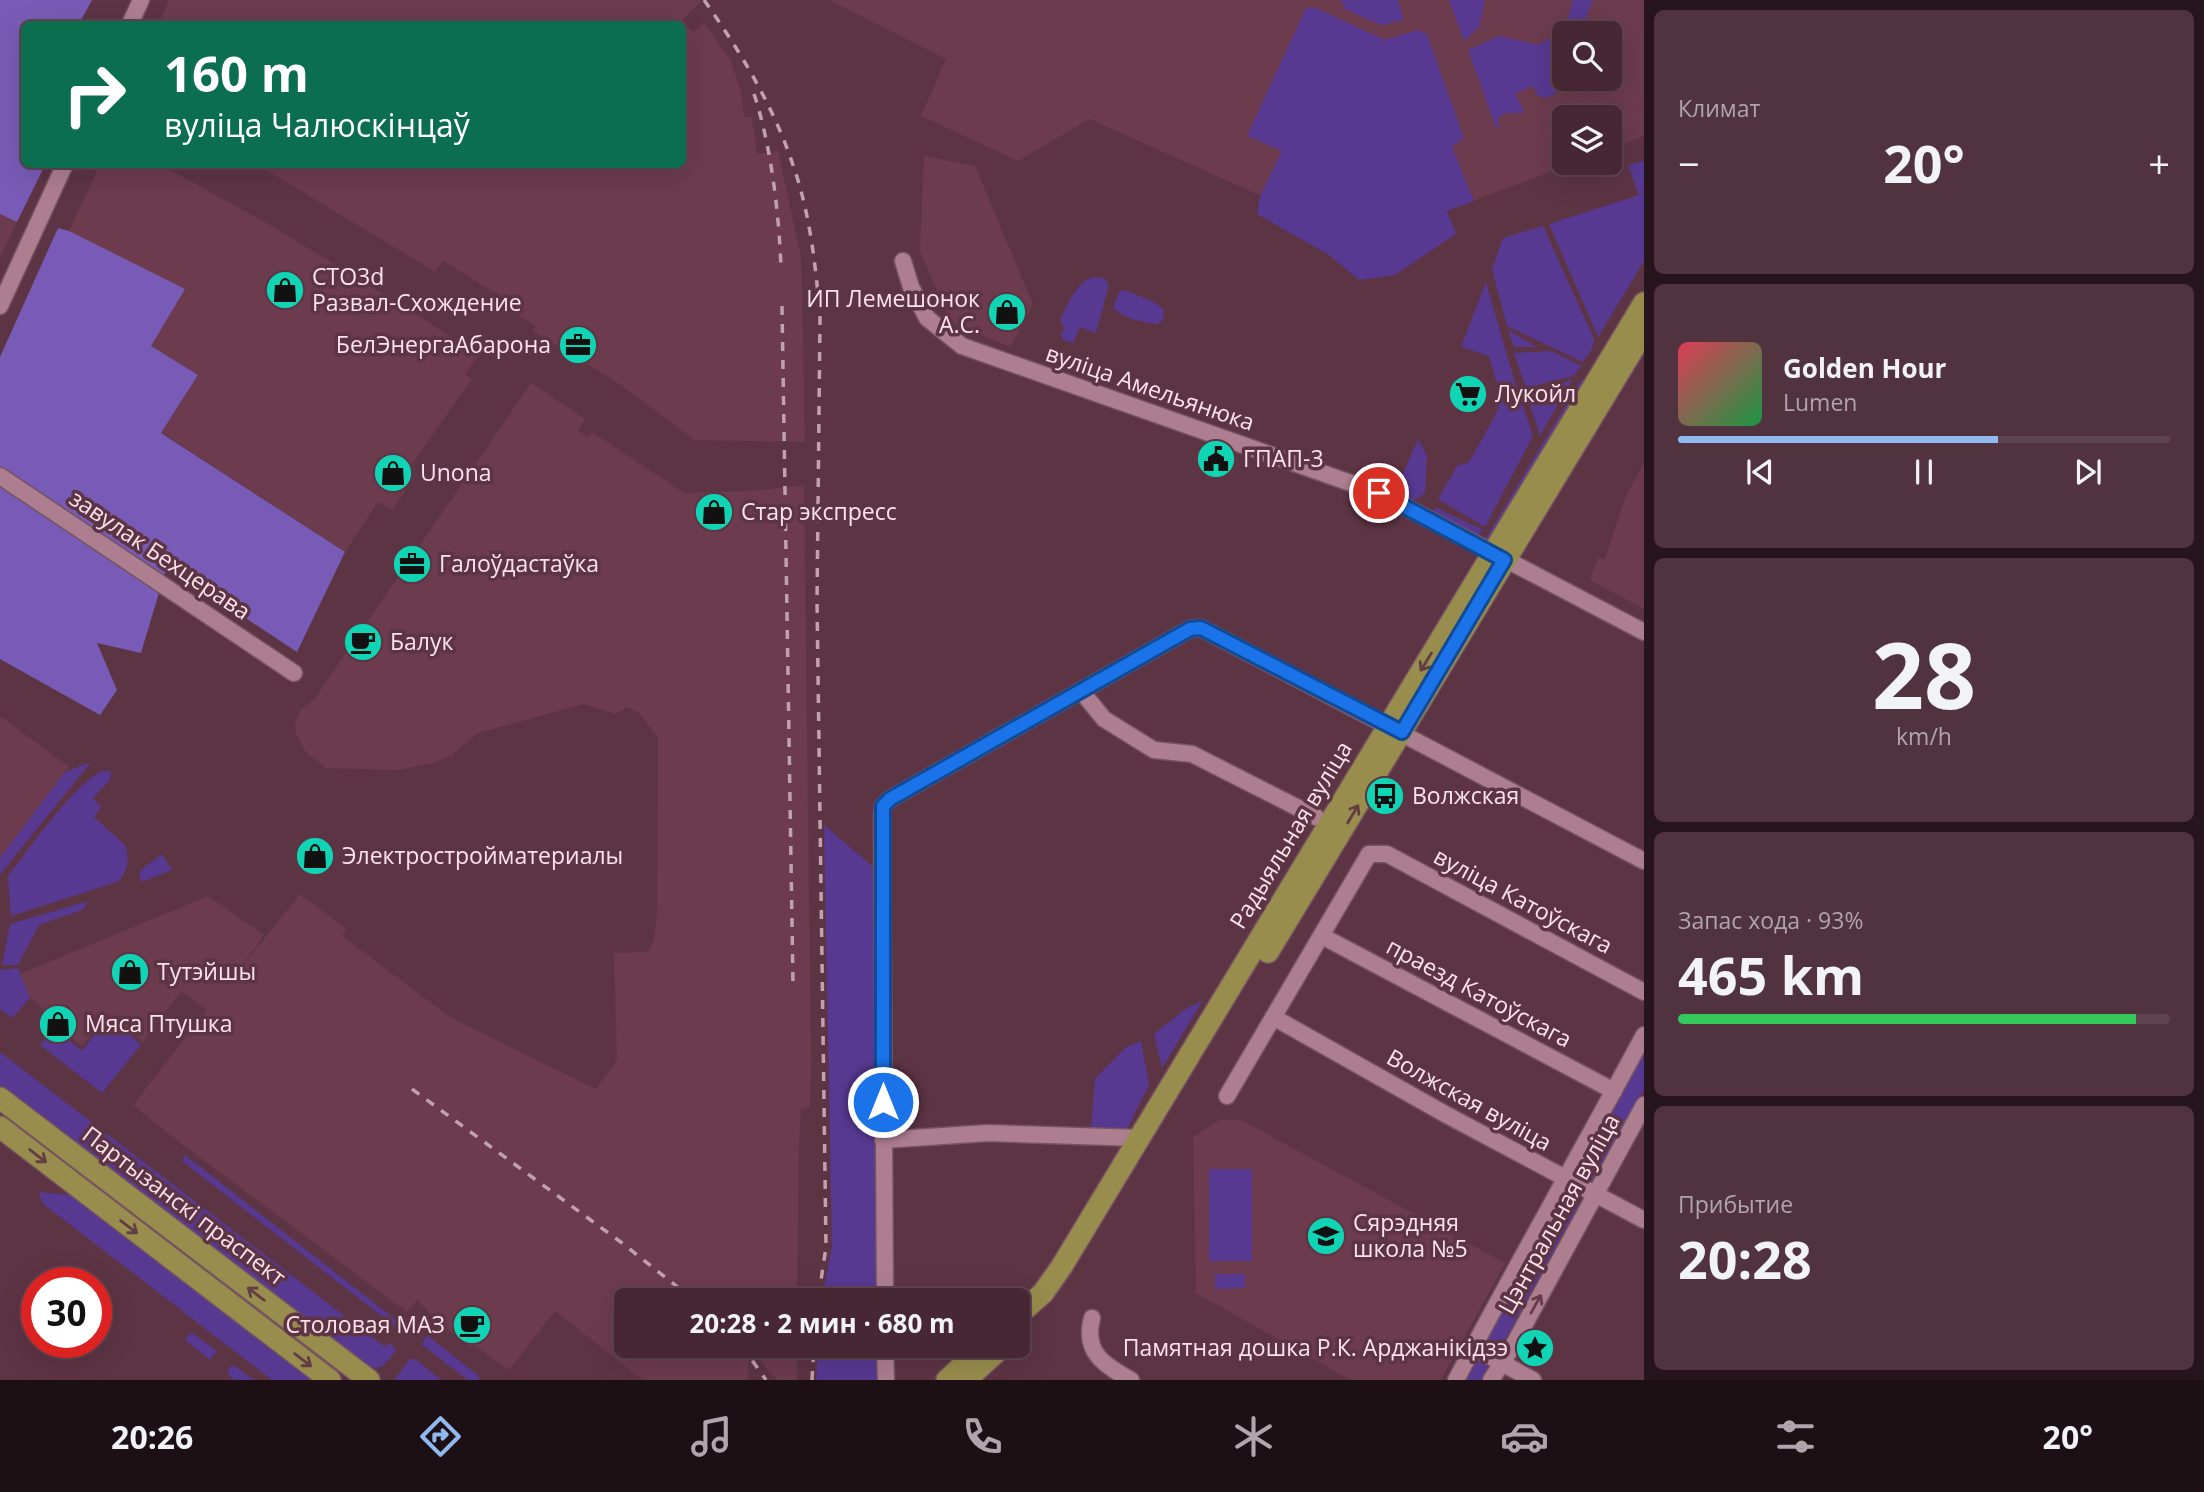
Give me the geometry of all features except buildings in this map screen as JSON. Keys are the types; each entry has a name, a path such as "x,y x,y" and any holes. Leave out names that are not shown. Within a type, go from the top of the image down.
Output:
{"main road":[{"name":"Радыяльная вуліца","path":"1030,1321 1052,1301 1092,1240 1498,557 1644,303"},
{"name":"Радыяльная вуліца","path":"1498,557 1644,331"},
{"name":"Радыяльная вуліца","path":"1030,1304 1043,1293 1062,1266 1395,728"},
{"name":"Партызанскі праспект","path":"0,1098 369,1380"},
{"path":"0,1127 330,1380"},
{"path":"947,1380 971,1358"},
{"path":"966,1380 990,1358"}],"street":[{"path":"131,21 141,0"},
{"path":"0,306 63,168"},
{"name":"вуліца Амельянюка","path":"903,261 911,288 927,318 962,346 1379,493 1644,632"},
{"name":"завулак Бехцерава","path":"0,476 294,673"},
{"path":"885,1288 883,806 890,799 1190,629 1201,628 1644,861"},
{"path":"1082,692 1104,719 1154,750 1192,754 1316,817"},
{"name":"вуліца Катоўскага","path":"1322,936 1368,854 1379,852 1388,854 1644,992"},
{"path":"1227,1096 1322,936"},
{"name":"праезд Катоўскага","path":"1322,936 1614,1091"},
{"name":"Волжская вуліца","path":"1273,1017 1644,1220"},
{"name":"Цэнтральная вуліца","path":"1456,1380 1644,1035"},
{"name":"Цэнтральная вуліца","path":"1491,1380 1503,1363 1644,1105"},
{"path":"884,1140 988,1133 1140,1138"},
{"path":"1092,1318 1088,1340 1096,1354 1115,1371 1131,1380"},
{"path":"1473,1347 1533,1380"},
{"path":"886,1358 886,1380"}],"shaded area":[{"path":"0,0 92,0 81,21 21,21 21,168 44,168 17,222 0,214"},
{"path":"169,0 701,2 683,21 159,21"},
{"path":"829,0 1644,0 1644,136 1622,144 1622,105 1552,105 1552,171 1409,225 1343,233 1090,119 1018,161 921,116 946,59"},
{"path":"1341,0 1398,0 1404,20 1381,25 1345,9"},
{"path":"1449,0 1485,0 1479,27 1464,41"},
{"path":"1573,0 1593,0 1585,21 1567,21"},
{"path":"1306,8 1316,8 1385,40 1418,30 1427,34 1464,138 1452,147 1474,201 1447,211 1456,234 1395,275 1359,280 1329,255 1257,214 1260,196 1282,151 1247,136"},
{"path":"704,23 731,61 741,92 744,117 752,117 757,154 778,151 801,257 805,442 695,440 612,379 533,331 535,326 505,307 507,300 443,261 435,272 263,168 686,168 686,24 693,32"},
{"path":"1499,36 1539,45 1552,36 1552,91 1557,91 1556,94 1546,98 1538,96 1533,86 1515,94 1525,113 1504,113 1497,120 1500,126 1496,128 1468,50"},
{"path":"924,156 975,166 1033,304 1010,347 951,322 920,252"},
{"path":"1644,161 1644,261 1598,337 1549,224 1639,195 1628,165"},
{"path":"99,168 166,168 270,225 427,321 478,356 465,374 472,379 398,484 406,490 392,510 378,502 345,552 161,432 190,389 151,346 69,231"},
{"path":"0,214 17,222 0,258"},
{"path":"1543,226 1594,339 1592,349 1583,362 1507,326 1492,269 1503,238"},
{"path":"58,228 185,289 151,346 198,375 161,433 345,552 297,652 167,566 141,653 97,643 117,690 100,715 0,659 0,357"},
{"path":"1095,277 1103,278 1108,283 1096,333 1080,327 1073,343 1063,340 1061,334 1064,329 1060,319 1070,299 1078,287"},
{"path":"1486,282 1517,390 1500,396 1489,356 1461,347"},
{"path":"1125,290 1154,302 1163,309 1163,320 1158,324 1146,322 1117,311 1113,307 1120,291"},
{"path":"1508,330 1537,347 1514,347"},
{"path":"1551,351 1582,366 1573,376 1526,388 1514,353"},
{"path":"1572,380 1540,436 1526,392"},
{"path":"1581,380 1586,381 1490,540 1484,541"},
{"path":"531,383 585,419 578,431 588,437 592,432 684,493 750,491 804,485 811,1064 810,1108 801,1109 797,1288 614,1288 614,1357 555,1311 509,1370 474,1345 471,1348 437,1321 417,1300 407,1312 133,1105 207,1010 181,991 143,1042 109,1014 82,1046 42,1013 45,1010 30,998 20,974 208,896 264,935 235,975 300,894 346,929 342,936 451,1018 596,1089 617,1060 614,953 648,952 654,940 657,913 658,738 639,713 627,707 616,714 584,704 478,733 452,755 436,762 399,770 326,768 305,751 296,733 295,724 300,711 315,698"},
{"path":"1519,394 1533,436 1485,527 1438,499 1457,466 1469,462 1496,414 1501,399"},
{"path":"1418,439 1427,456 1425,493 1405,502 1399,498 1397,488"},
{"path":"1644,462 1644,609 1590,580 1598,557 1605,559 1624,501"},
{"path":"1435,507 1483,530 1476,539 1434,516"},
{"path":"0,716 69,767 0,858"},
{"path":"91,762 0,875 0,858 65,772"},
{"path":"102,771 111,771 110,780 93,798 101,807 94,817 126,846 127,861 123,875 117,882 11,916 8,876 64,804"},
{"path":"824,825 879,872 880,1288 824,1288 832,1246"},
{"path":"162,854 172,870 142,882 139,875 141,870"},
{"path":"89,901 82,910 39,925 18,965 2,965 10,924"},
{"path":"18,968 30,998 12,1018 0,1009 0,970"},
{"path":"1203,1000 1162,1068 1154,1034 1184,1010"},
{"path":"109,1016 141,1045 102,1093 40,1045 54,1028 82,1051"},
{"path":"1141,1041 1149,1085 1127,1129 1116,1132 1091,1129 1095,1079 1125,1048"},
{"path":"0,1052 385,1347 390,1342 396,1351 383,1366 367,1370 0,1085"},
{"path":"1644,1053 1644,1090 1596,1182 1592,1184 1579,1177 1579,1172"},
{"name":"Сярэдняя школа №5","path":"1220,1120 1241,1120 1505,1263 1441,1380 1351,1380 1196,1293 1193,1137"},
{"path":"185,1155 401,1324 404,1330 401,1331 182,1161"},
{"path":"1209,1169 1252,1169 1252,1261 1209,1261"},
{"path":"39,1192 78,1196 316,1380 272,1380 42,1203"},
{"path":"1564,1195 1576,1196 1578,1206 1502,1345 1496,1349 1486,1344 1486,1336"},
{"path":"1215,1274 1245,1274 1245,1288 1215,1289"},
{"path":"191,1332 217,1351 210,1360 185,1340"},
{"path":"428,1336 479,1376 479,1380 468,1380 422,1345"},
{"path":"615,1358 752,1358 748,1362 749,1380 643,1380"},
{"path":"758,1358 797,1358 797,1380 777,1380"},
{"path":"817,1358 880,1358 880,1380 816,1380"},
{"path":"410,1359 415,1359 441,1380 394,1380"},
{"path":"1479,1360 1487,1365 1489,1371 1484,1380 1463,1380 1473,1363"},
{"path":"235,1366 254,1380 235,1380 228,1375 229,1367"}],"railway":[{"path":"704,0 754,79 785,143 799,183 808,221 820,318 817,602 826,1247 820,1288"},
{"path":"754,94 773,179 781,268"},
{"path":"782,306 793,984"},
{"path":"412,1089 679,1288"},
{"path":"750,1358 766,1380"},
{"path":"812,1380 813,1358"}],"place":[{"name":"СТО3d Развал-Схождение","path":"285,290"},
{"name":"ИП Лемешонок А.С.","path":"1007,312"},
{"name":"БелЭнергаАбарона","path":"578,345"},
{"name":"Лукойл","path":"1468,394"},
{"name":"ГПАП-3","path":"1216,459"},
{"name":"Unona","path":"393,473"},
{"name":"Стар экспресс","path":"714,512"},
{"name":"Галоўдастаўка","path":"412,564"},
{"name":"Балук","path":"363,642"},
{"name":"Волжская","path":"1385,796"},
{"name":"Электростройматериалы","path":"315,856"},
{"name":"Тутэйшы","path":"130,972"},
{"name":"Мяса Птушка","path":"58,1024"},
{"name":"Сярэдняя школа №5","path":"1326,1236"},
{"name":"Столовая МАЗ","path":"472,1325"},
{"name":"Памятная дошка Р.К. Арджанікідзэ","path":"1535,1348"}],"route":[{"path":"883,1102 883,806 890,799 1190,629 1201,628 1214,633 1402,732 1504,560 1379,493"}]}
